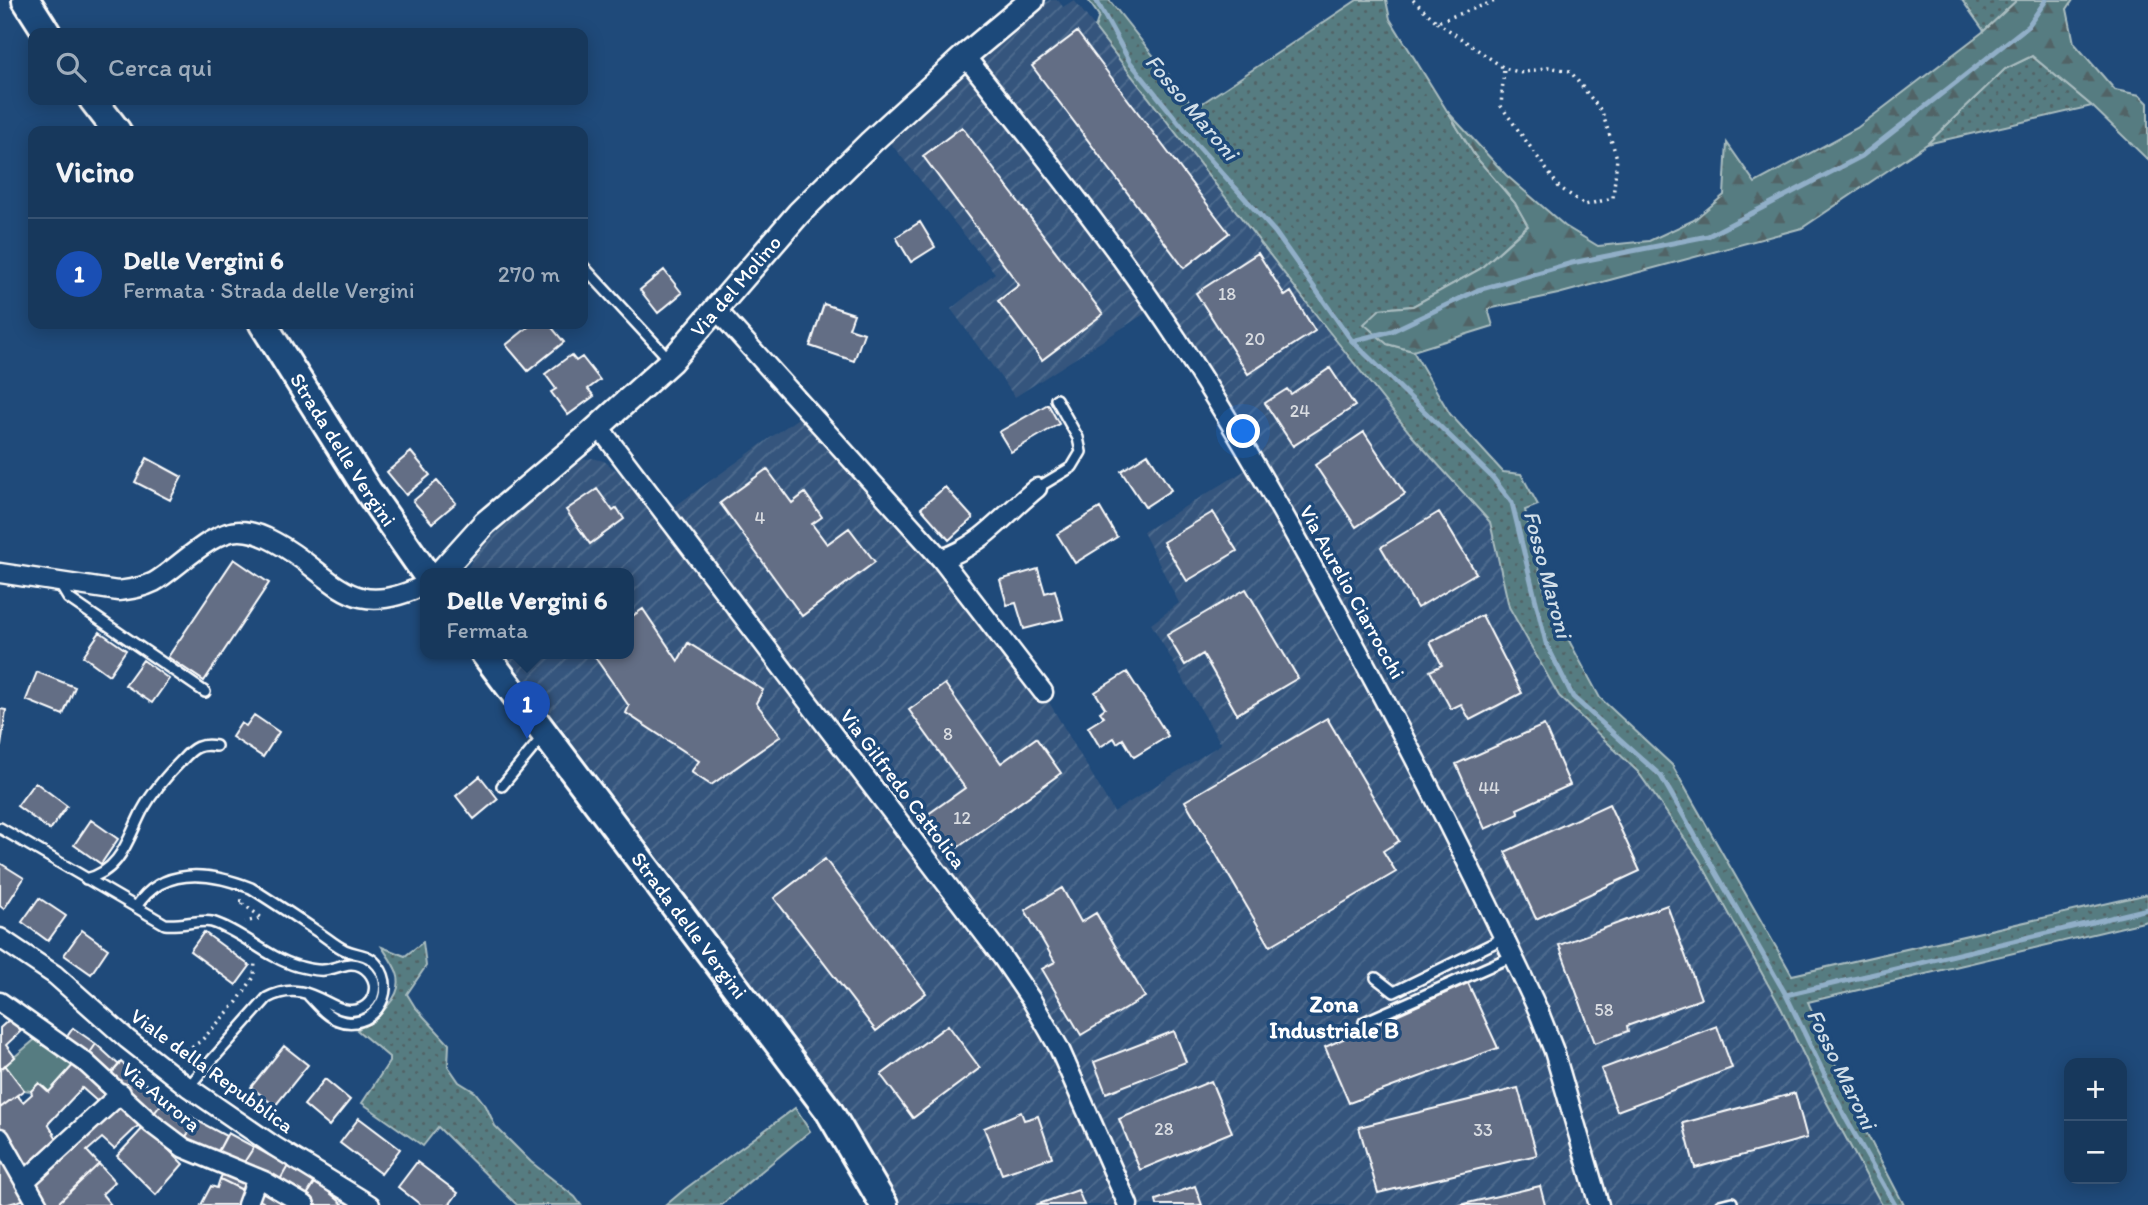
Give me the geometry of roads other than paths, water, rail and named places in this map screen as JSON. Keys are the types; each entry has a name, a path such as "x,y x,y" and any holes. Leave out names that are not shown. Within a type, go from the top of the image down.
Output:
{"main road":[{"path":"26,0 44,28"},
{"path":"97,105 113,126"},
{"name":"Strada delle Vergini","path":"266,329 368,491 421,568"},
{"name":"Strada delle Vergini","path":"489,659 829,1111 884,1205"}],"street":[{"name":"Via del Molino","path":"444,568 485,523 671,361 806,205 871,142 965,56 1032,0"},
{"name":"Via Aurelio Ciarrocchi","path":"965,56 1089,214 1155,306 1215,398 1295,533 1386,702 1538,1010 1554,1051 1599,1205"},
{"path":"716,309 941,559 1043,692"},
{"name":"Via Gilfredo Cattolica","path":"598,427 1002,957 1032,1001 1059,1048 1128,1205"},
{"path":"941,559 953,556 980,538 1037,488"},
{"path":"0,573 118,591 137,589 155,581 218,537 237,530 261,535 283,547 345,593 362,598 394,597 420,586"},
{"name":"Viale della Repubblica","path":"0,938 55,975 127,1039 188,1087 274,1146 370,1205"},
{"name":"Via Aurora","path":"0,1002 85,1062 152,1124 184,1148 257,1178 305,1205"},
{"path":"25,1181 121,1093"},
{"path":"0,1138 38,1205"},
{"path":"247,1205 257,1178"}],"lane":[{"path":"588,271 671,361"},
{"path":"1037,488 1072,467 1081,452 1078,438 1056,399"},
{"path":"58,582 68,598 205,692"},
{"path":"502,786 545,734"},
{"path":"86,878 99,876 122,853 141,812 166,776 195,747 206,744 216,746"},
{"path":"0,828 165,924 179,926 209,921 288,963 323,970 356,965 368,971 374,983 370,1001 355,1011 342,1009 305,992 291,990 267,998 188,1087"},
{"path":"135,907 150,889 171,877 212,877 234,881 251,888 345,950 367,956 381,969 385,984 380,1006 367,1019 358,1022 343,1022 330,1017 305,992"},
{"path":"1376,978 1394,992 1504,938"},
{"path":"1364,1022 1513,956"},
{"path":"1720,1205 1732,1202"}],"waterway":[{"name":"Fosso Maroni","path":"1096,0 1130,62 1197,145 1275,232 1352,341 1493,478 1512,503 1546,643 1573,697 1661,776 1786,995 1846,1119 1895,1205"},
{"path":"1352,341 1392,331 1478,290 1572,263 1708,236 1862,156 2028,26 2046,0"},
{"path":"1786,995 2148,909"}],"place":[{"name":"Delle Vergini 6","path":"527,739"}],"district":[{"name":"Zona Industriale B","path":"1334,1017"}]}
